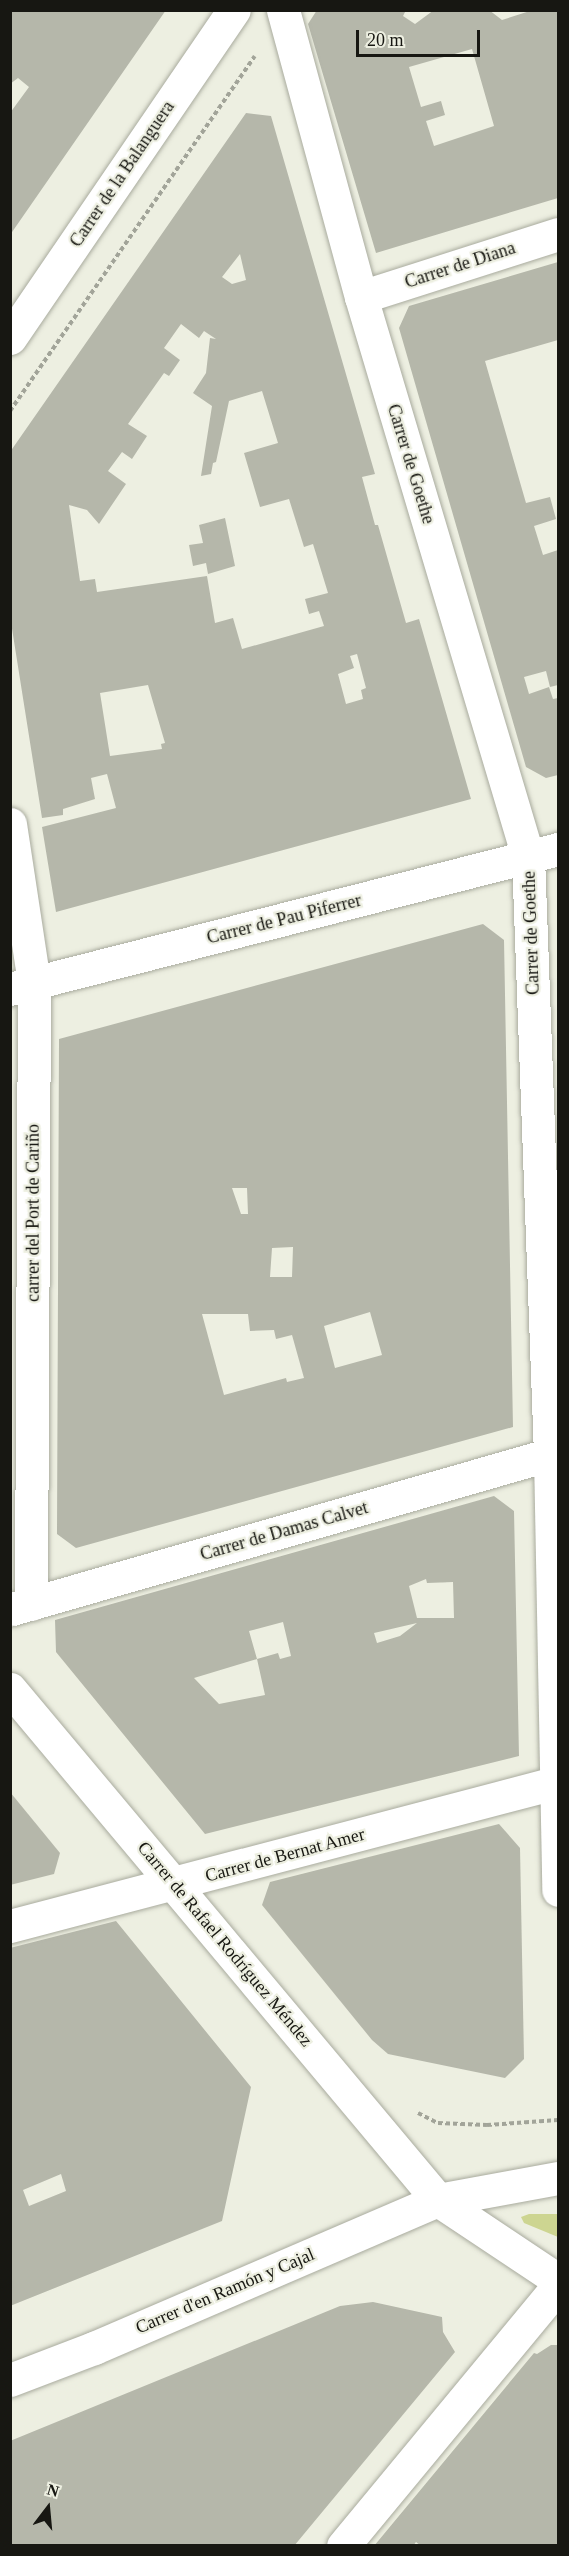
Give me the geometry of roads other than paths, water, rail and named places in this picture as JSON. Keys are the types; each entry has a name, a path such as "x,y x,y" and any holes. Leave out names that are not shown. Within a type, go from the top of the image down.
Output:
{"street":[{"name":"Carrer de la Balanguera","path":"10,338 234,10"},
{"name":"Carrer de Goethe","path":"284,12 362,297 543,853 554,1454 558,1890"},
{"name":"Carrer de Diana","path":"362,297 558,234"},
{"name":"carrer del Port de Cariño","path":"10,824 22,986 21,1607"},
{"name":"Carrer de Pau Piferrer","path":"22,986 543,853"},
{"name":"Carrer de Damas Calvet","path":"21,1607 554,1454"},
{"name":"Carrer de Rafael Rodríguez Méndez","path":"10,1689 438,2200 558,2280"},
{"name":"Carrer de Bernat Amer","path":"10,1926 175,1885 557,1783"},
{"name":"Carrer d'en Ramón y Cajal","path":"10,2380 94,2348 438,2200 558,2178"},
{"path":"343,2546 558,2286"}]}
